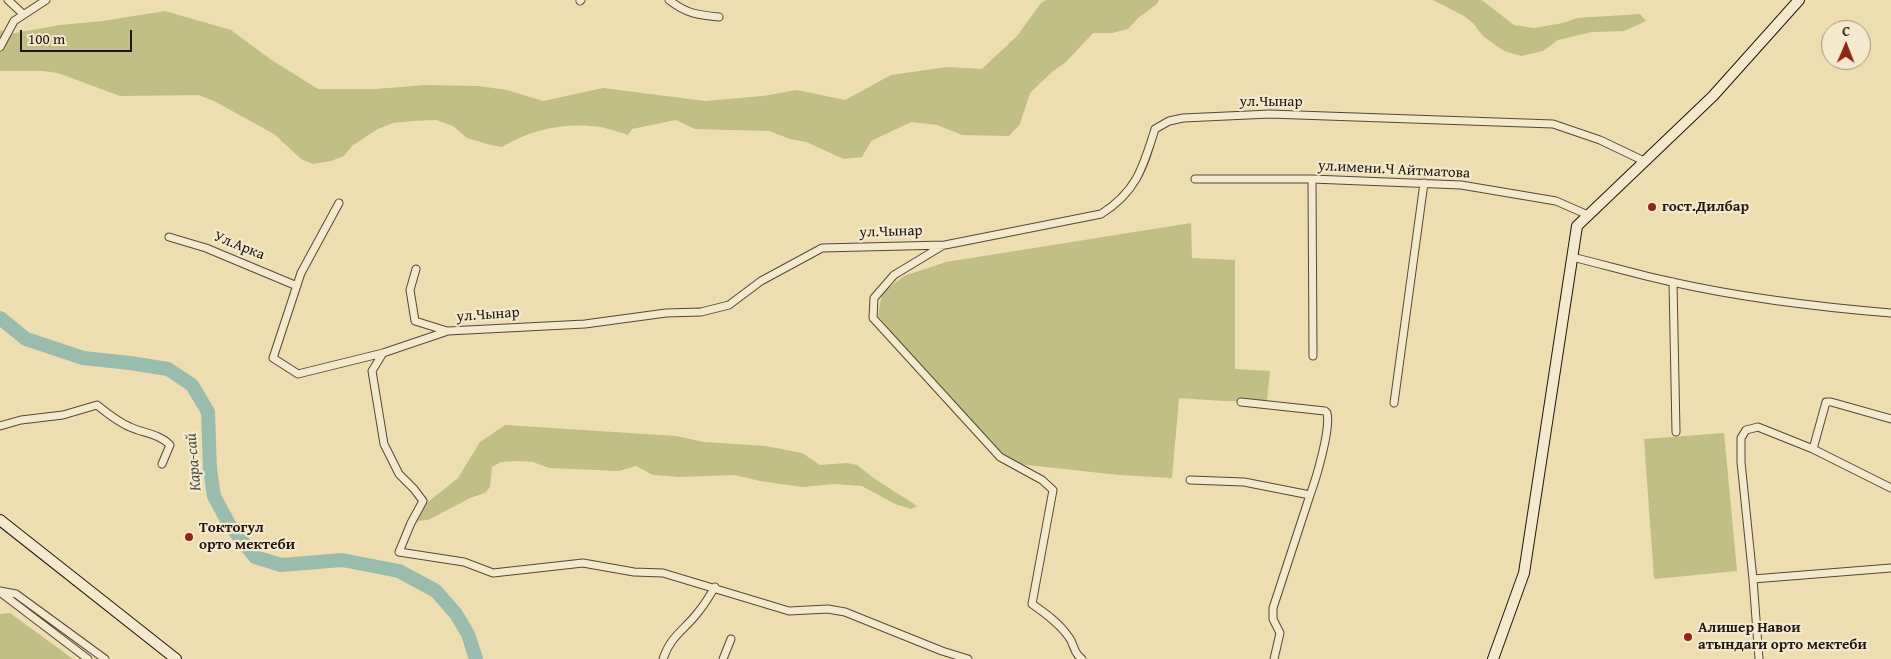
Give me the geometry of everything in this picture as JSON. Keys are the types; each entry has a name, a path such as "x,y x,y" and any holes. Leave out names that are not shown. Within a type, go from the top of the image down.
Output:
{"street":[{"path":"8,0 23,14"},
{"path":"0,47 14,22 46,0"},
{"path":"670,0 681,9 692,14 719,18"},
{"path":"1493,659 1524,574 1577,226 1713,96 1799,0"},
{"name":"ул.Чынар","path":"339,203 301,273 273,358 298,374 383,353 448,331 585,324 666,313 700,312 730,305 761,281 822,248 945,244 1101,214 1117,204 1134,183 1146,158 1155,130 1168,121 1184,118 1270,114 1552,124 1600,140 1644,161"},
{"name":"ул.имени.Ч Айтматова","path":"1195,178 1312,179 1461,185 1556,202 1588,215"},
{"path":"1312,179 1313,356"},
{"path":"1394,403 1424,183"},
{"name":"Ул.Арка","path":"169,237 214,250 297,286"},
{"path":"945,244 894,275 874,298 873,318 1000,457 1042,480 1053,490 1032,604 1056,622 1070,637 1076,654 1082,659"},
{"path":"1572,257 1672,282 1744,295 1891,313"},
{"path":"416,269 410,290 415,321 448,331"},
{"path":"1672,282 1676,432"},
{"path":"383,353 372,371 384,444 399,474 423,501 399,552 464,562 493,573 583,563 634,572 663,573 789,611 828,608 845,612 942,651 968,659"},
{"path":"1241,402 1325,411 1328,413 1324,445 1310,495 1273,608 1273,619 1280,633 1274,659"},
{"path":"1814,449 1826,402 1891,420"},
{"path":"0,426 21,420 63,415 97,405 112,418 131,428 165,440 170,445 162,464"},
{"path":"1759,659 1741,462 1741,438 1746,430 1758,427 1814,449 1891,488"},
{"path":"1190,480 1244,482 1310,495"},
{"path":"0,520 176,659"},
{"path":"1753,580 1891,568"},
{"path":"663,659 667,647 679,631 699,612 715,588"},
{"path":"0,591 88,659"},
{"path":"0,591 16,594 105,659"},
{"path":"723,659 731,639"}],"shaded area":[{"path":"1046,0 1159,0 1157,4 1138,18 1128,29 1112,33 1093,33 1066,62 1053,71 1030,93 1020,124 1009,136 962,135 937,125 911,122 871,141 862,157 844,159 806,142 790,139 769,131 695,129 676,120 632,129 628,135 601,127 576,125 550,128 537,131 502,147 467,138 453,126 436,120 393,123 378,129 353,145 344,156 331,161 313,164 301,159 274,134 214,101 198,95 120,96 58,73 0,71 0,30 9,34 165,11 231,30 270,59 318,89 376,89 425,85 478,86 507,90 543,101 603,88 705,101 763,96 797,90 845,100 891,75 947,67 982,69 1018,35 1040,4"},
{"path":"1433,0 1482,0 1514,25 1534,28 1563,23 1577,18 1640,14 1646,21 1624,31 1592,32 1558,40 1543,51 1521,56 1504,51 1483,36 1473,23 1464,16"},
{"path":"1191,223 1192,258 1235,260 1235,369 1270,371 1267,401 1179,398 1172,478 1119,475 1009,463 938,388 878,316 882,293 904,276 946,262"},
{"path":"505,425 676,436 704,442 766,446 802,453 820,465 847,463 857,465 917,506 911,509 895,504 862,486 834,484 802,487 734,475 680,477 653,475 636,466 619,471 549,468 533,462 517,461 501,462 492,467 490,487 485,493 470,498 428,520 415,521 419,509 458,478 480,442"},
{"path":"1724,433 1737,571 1654,579 1644,439"},
{"path":"10,613 73,659 0,659 0,614"}],"waterway":[{"name":"Кара-сай","path":"0,318 26,339 83,358 168,369 192,385 208,412 210,469 214,496 229,524 255,557 281,565 342,560 399,571 436,591 456,614 468,634 476,659"}],"place":[{"name":"гост.Дилбар","path":"1652,207"},
{"name":"Токтогул орто мектеби","path":"189,537"},
{"name":"Алишер Навои атындаги орто мектеби","path":"1688,637"}]}
